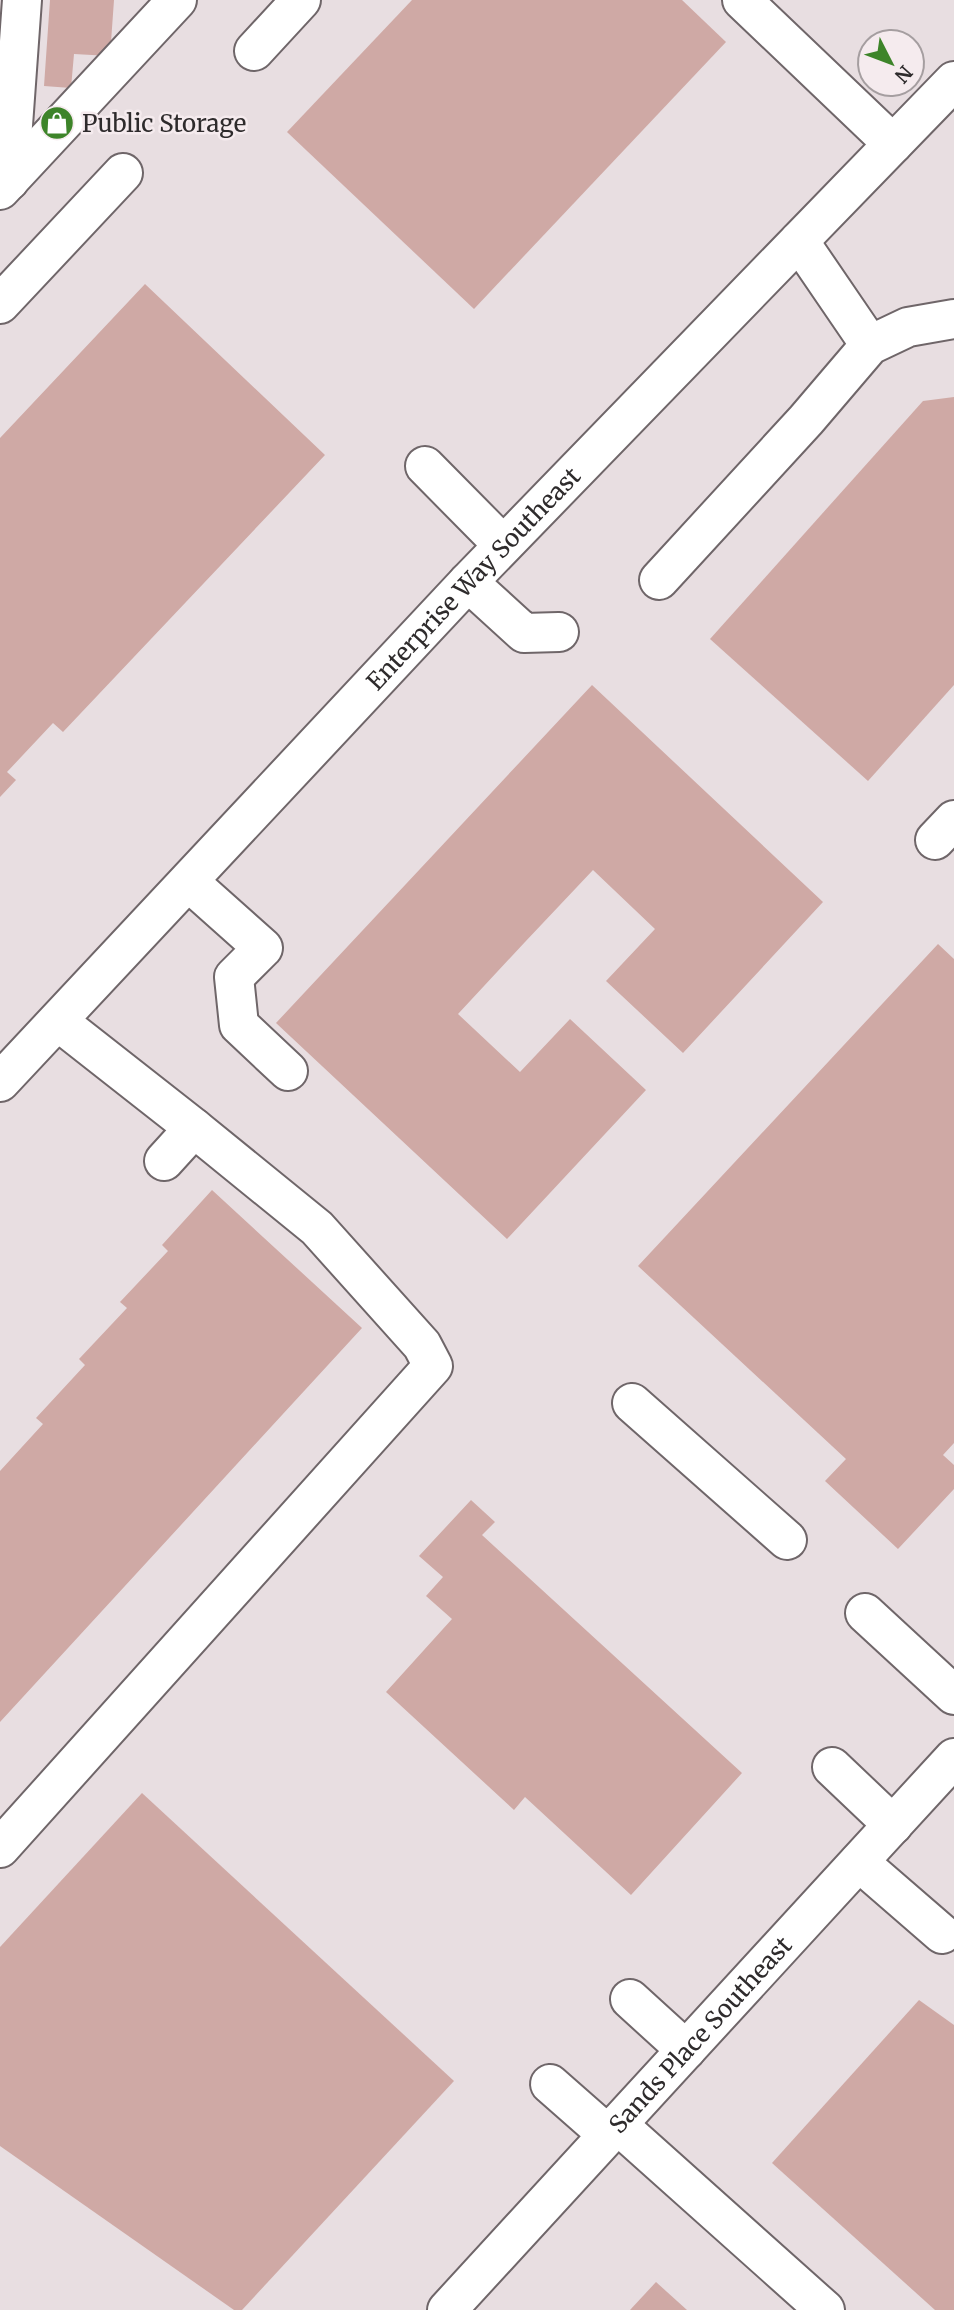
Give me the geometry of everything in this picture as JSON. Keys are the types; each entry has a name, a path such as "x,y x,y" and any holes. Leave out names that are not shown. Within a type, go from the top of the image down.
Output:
{"street":[{"path":"4,185 22,0"},
{"path":"131,49 135,0"},
{"path":"4,185 177,0"},
{"path":"254,51 301,0"},
{"path":"743,0 893,144"},
{"name":"Enterprise Way Southeast","path":"0,1082 503,545 954,81"},
{"path":"0,304 123,173"},
{"path":"799,241 870,345"},
{"path":"659,580 806,420 870,345 908,327 954,319"},
{"path":"425,466 503,545"},
{"path":"468,582 524,633 559,632"},
{"path":"189,882 263,948 234,976 239,1025 288,1071"},
{"path":"0,1848 433,1366 422,1345 317,1228 59,1022"},
{"path":"164,1161 194,1128"},
{"path":"632,1402 787,1541"},
{"path":"865,1612 954,1695"},
{"path":"832,1767 892,1825"},
{"name":"Sands Place Southeast","path":"447,2310 892,1825 950,1772"},
{"path":"859,1862 942,1934"},
{"path":"630,1999 686,2050"},
{"path":"550,2084 613,2129 825,2310"}],"building":[{"path":"50,0 114,0 110,56 74,54 71,88 44,86"},
{"path":"412,0 682,0 726,42 474,309 287,132"},
{"path":"145,284 325,455 63,732 53,723 7,772 16,780 0,797 0,438"},
{"path":"954,397 954,685 868,781 710,639 923,401"},
{"path":"592,685 823,902 683,1053 606,981 655,929 593,870 525,942 458,1014 520,1072 570,1019 646,1090 507,1239 276,1023"},
{"path":"938,944 954,959 954,1443 943,1455 954,1465 954,1489 898,1549 825,1481 846,1459 638,1266"},
{"path":"212,1190 362,1328 0,1722 0,1471 43,1424 36,1418 85,1365 79,1359 127,1308 120,1302 168,1251 162,1245"},
{"path":"471,1500 495,1522 482,1535 742,1773 631,1895 525,1797 514,1810 386,1692 452,1619 426,1596 443,1577 419,1556"},
{"path":"142,1793 454,2081 242,2310 234,2310 0,2146 0,1947"},
{"path":"919,2000 954,2025 954,2310 935,2310 772,2163"},
{"path":"656,2282 687,2310 630,2310"}],"place":[{"name":"Public Storage","path":"57,123"}]}
